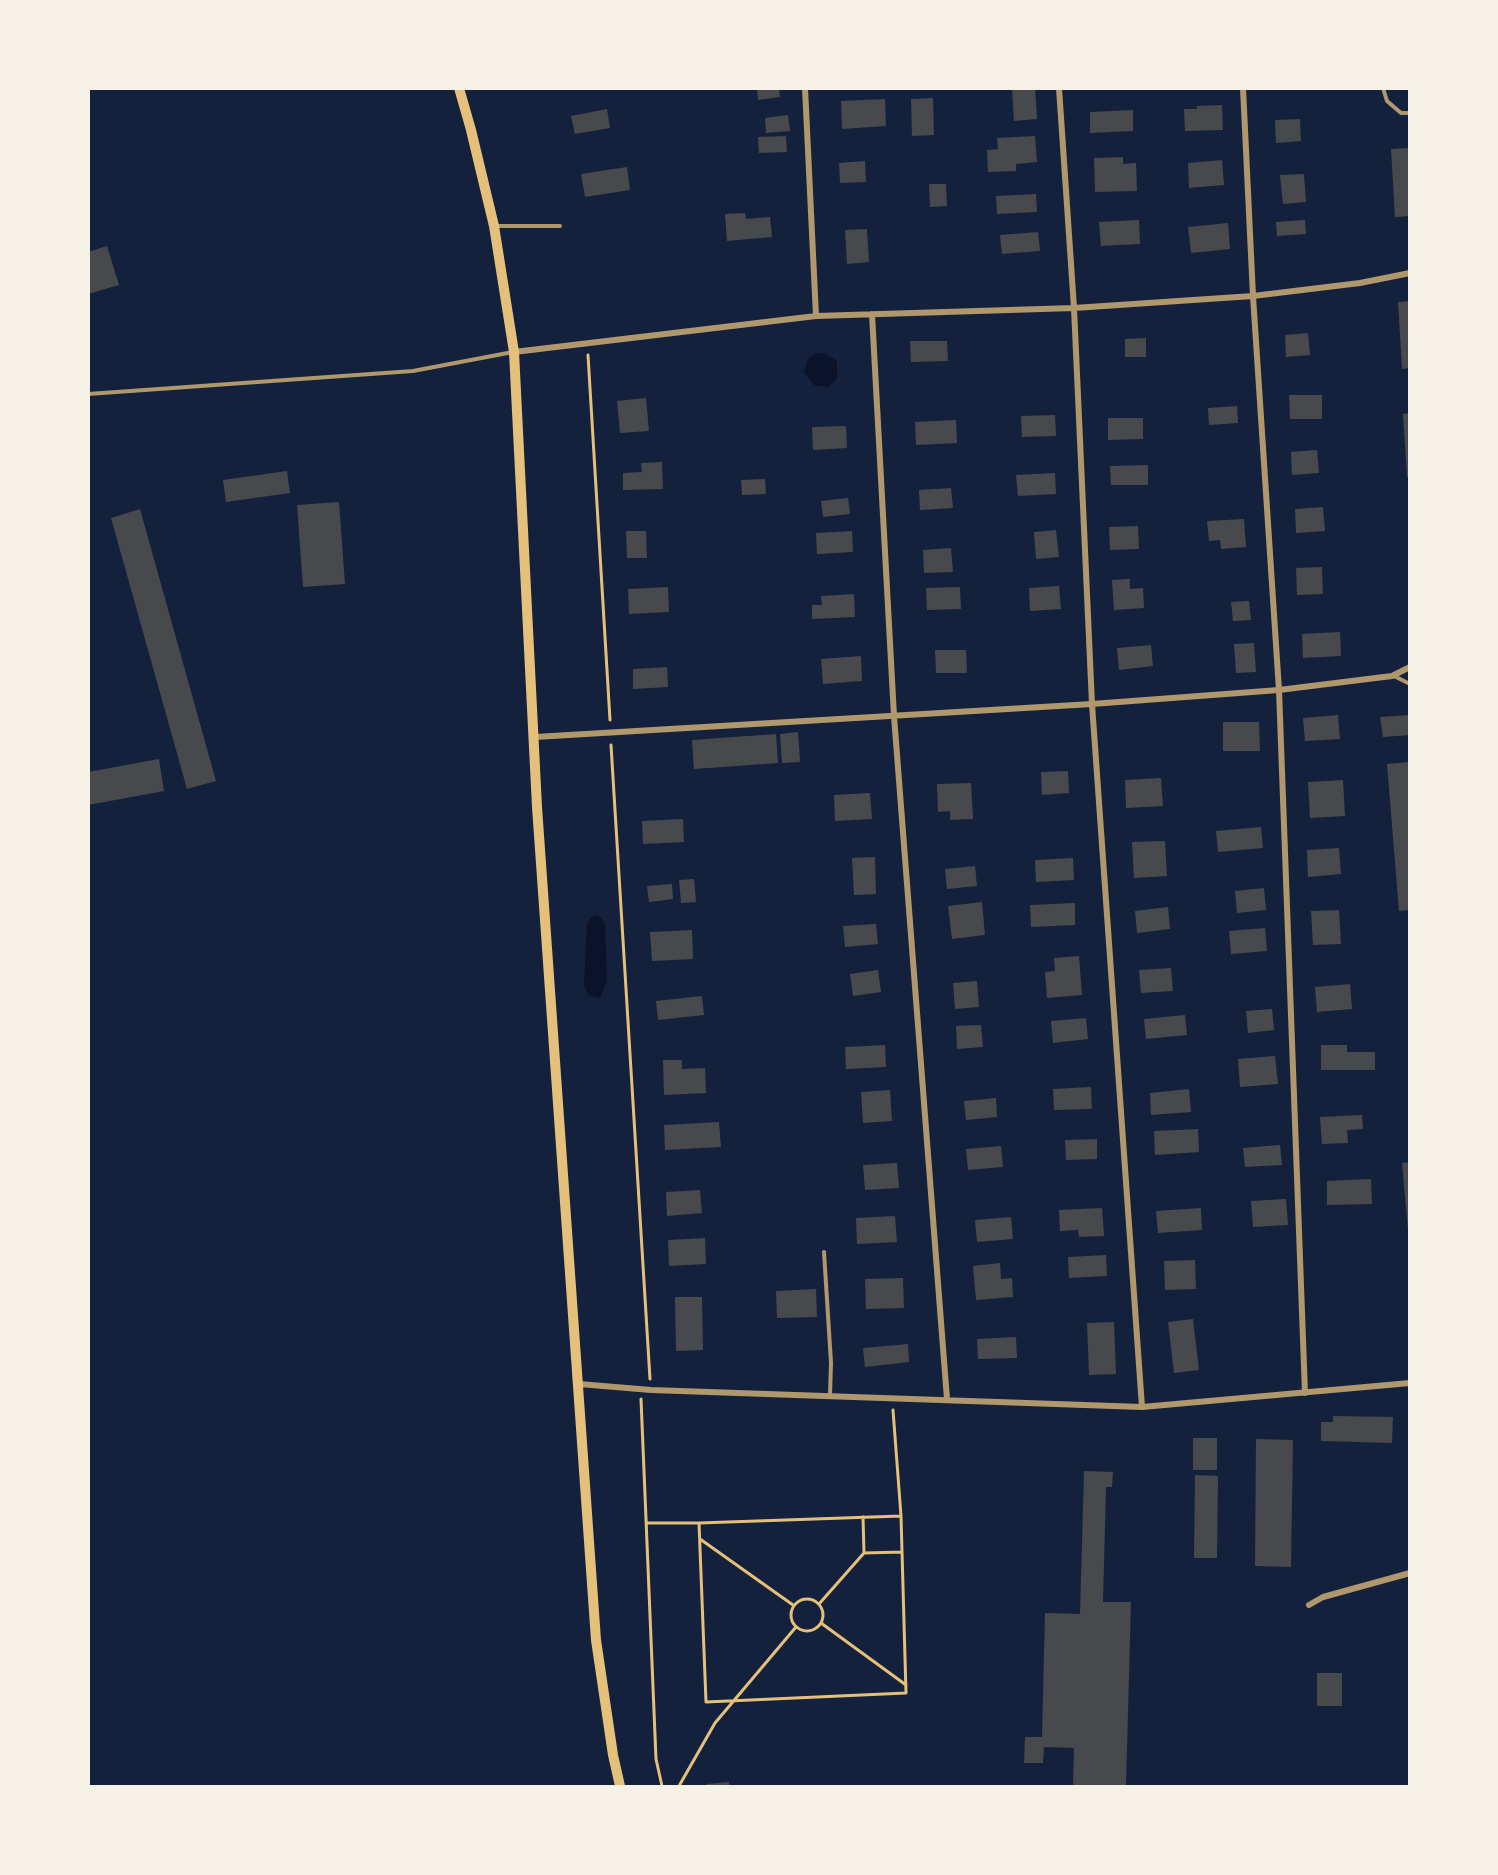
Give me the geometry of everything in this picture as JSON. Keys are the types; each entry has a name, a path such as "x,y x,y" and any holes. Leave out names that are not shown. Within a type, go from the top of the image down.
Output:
{"main road":[{"path":"459,88 494,226 513,352 537,807 596,1640 613,1755 620,1786"}],"street":[{"path":"1059,88 1074,308 1092,704 1142,1407"},
{"path":"1243,88 1253,296 1279,690 1305,1392"},
{"path":"805,89 816,316"},
{"path":"513,352 816,316 1074,308 1253,296 1360,283 1410,273"},
{"path":"872,314 894,716 947,1399"},
{"path":"535,737 1092,704 1279,690 1392,676 1410,667"},
{"path":"579,1384 651,1390 1142,1407 1410,1383"},
{"path":"1309,1605 1323,1597 1410,1573"}],"lane":[{"path":"1383,88 1387,101 1401,113 1410,113"},
{"path":"494,226 560,226"},
{"path":"88,394 413,371 513,352"},
{"path":"1392,676 1410,684"},
{"path":"824,1252 831,1364 830,1395"}],"path":[{"path":"588,343 651,1390"},
{"path":"640,1389 656,1759 662,1786"},
{"path":"699,1523 706,1702 906,1693 901,1516 892,1397"},
{"path":"646,1522 699,1523 901,1516"},
{"path":"819,1604 864,1553 863,1517"},
{"path":"700,1539 793,1605"},
{"path":"864,1553 902,1552"},
{"path":"805,1598 819,1604 823,1614 821,1623 805,1631 795,1627 790,1616 793,1605 805,1598"},
{"path":"821,1623 906,1685"},
{"path":"679,1786 715,1723 795,1627"}],"water":[{"path":"815,353 824,353 837,361 837,379 829,387 814,385 804,372 808,359"},
{"path":"598,915 605,923 607,981 600,998 589,996 584,985 587,923 591,917"}],"building":[{"path":"757,88 779,88 780,97 758,100"},
{"path":"1035,88 1037,119 1014,121 1012,89"},
{"path":"933,98 934,135 912,136 911,99"},
{"path":"885,99 886,126 842,129 841,101"},
{"path":"1222,105 1223,130 1185,131 1184,109"},
{"path":"607,109 610,128 575,134 571,116"},
{"path":"1133,110 1133,131 1090,133 1090,112"},
{"path":"788,115 790,131 766,133 765,118"},
{"path":"1300,119 1301,141 1276,143 1275,120"},
{"path":"786,136 787,152 759,153 758,137"},
{"path":"1035,136 1037,162 1016,164 1016,171 988,172 987,150 998,149 997,138"},
{"path":"1410,148 1410,216 1395,217 1391,149"},
{"path":"1123,157 1123,164 1136,163 1137,191 1095,192 1094,158"},
{"path":"1222,160 1224,185 1189,188 1188,163"},
{"path":"865,161 866,182 840,183 839,163"},
{"path":"627,167 630,190 585,197 581,174"},
{"path":"1304,174 1306,202 1283,204 1280,175"},
{"path":"929,184 946,184 947,206 930,207"},
{"path":"1036,194 1037,212 997,214 996,196"},
{"path":"745,213 746,219 770,217 772,237 727,241 725,214"},
{"path":"1139,220 1140,244 1101,246 1099,222"},
{"path":"1305,220 1306,234 1277,236 1276,222"},
{"path":"1228,223 1230,249 1191,253 1188,227"},
{"path":"867,229 869,262 847,264 845,230"},
{"path":"1038,232 1040,251 1002,254 1000,235"},
{"path":"107,246 119,285 88,294 88,252"},
{"path":"1410,301 1410,368 1402,369 1398,302"},
{"path":"1308,333 1310,355 1286,357 1285,335"},
{"path":"1146,338 1146,357 1125,357 1125,339"},
{"path":"910,341 947,341 948,361 911,362"},
{"path":"1289,395 1322,395 1322,419 1290,419"},
{"path":"646,398 649,431 620,433 617,401"},
{"path":"1237,406 1238,423 1209,425 1208,408"},
{"path":"1410,413 1410,477 1407,477 1403,414"},
{"path":"1055,415 1056,436 1022,437 1021,416"},
{"path":"1108,418 1143,418 1143,439 1108,440"},
{"path":"956,420 957,443 916,445 915,422"},
{"path":"846,426 847,448 813,450 812,427"},
{"path":"1317,450 1319,473 1292,475 1291,452"},
{"path":"662,462 663,489 623,490 623,473 642,472 641,463"},
{"path":"1148,465 1148,485 1111,485 1110,466"},
{"path":"287,471 290,493 226,502 223,480"},
{"path":"1055,473 1056,494 1018,496 1016,475"},
{"path":"765,479 766,494 742,495 741,480"},
{"path":"951,488 953,508 920,510 919,490"},
{"path":"848,498 850,514 823,517 821,501"},
{"path":"339,502 345,584 303,587 297,505"},
{"path":"1323,507 1325,531 1296,533 1295,509"},
{"path":"140,509 216,781 187,789 111,518"},
{"path":"1244,519 1246,547 1221,549 1220,540 1209,541 1207,521"},
{"path":"1138,526 1139,549 1110,550 1109,527"},
{"path":"1056,530 1059,557 1036,559 1034,532"},
{"path":"626,531 646,531 647,558 627,558"},
{"path":"852,531 853,552 817,554 816,533"},
{"path":"951,548 953,572 924,573 923,550"},
{"path":"1322,567 1323,594 1297,595 1296,568"},
{"path":"1130,579 1130,589 1143,588 1144,608 1114,610 1112,580"},
{"path":"1059,586 1061,609 1030,611 1029,588"},
{"path":"668,587 669,612 629,614 628,589"},
{"path":"960,587 961,609 927,610 926,588"},
{"path":"854,594 855,617 812,619 812,605 822,605 821,596"},
{"path":"1249,601 1251,620 1233,621 1231,602"},
{"path":"1340,632 1341,656 1303,658 1302,634"},
{"path":"1254,643 1256,672 1236,673 1234,644"},
{"path":"1151,645 1153,666 1119,670 1117,648"},
{"path":"935,650 966,650 967,673 936,673"},
{"path":"861,656 862,681 823,684 821,659"},
{"path":"667,667 668,687 633,689 633,669"},
{"path":"1338,715 1340,739 1305,741 1303,718"},
{"path":"1410,715 1410,735 1383,737 1380,717"},
{"path":"1223,722 1259,722 1260,751 1223,751"},
{"path":"798,732 800,762 782,763 780,734"},
{"path":"776,734 778,763 694,769 692,740"},
{"path":"159,759 164,791 88,805 88,772"},
{"path":"1410,762 1410,910 1399,911 1387,764"},
{"path":"1068,771 1069,793 1042,795 1041,772"},
{"path":"1161,778 1163,806 1126,808 1125,780"},
{"path":"1343,780 1345,816 1310,818 1308,782"},
{"path":"971,783 973,819 950,820 950,811 938,812 937,784"},
{"path":"870,793 872,819 835,821 834,795"},
{"path":"683,819 684,842 643,844 642,821"},
{"path":"1261,827 1263,848 1218,852 1216,831"},
{"path":"1165,841 1167,876 1134,878 1132,842"},
{"path":"1339,848 1341,874 1308,877 1307,850"},
{"path":"875,857 876,894 854,895 852,858"},
{"path":"1073,858 1074,880 1036,882 1035,860"},
{"path":"975,866 977,886 947,889 945,869"},
{"path":"694,879 696,902 681,903 679,880"},
{"path":"672,884 673,899 649,902 647,886"},
{"path":"1264,888 1266,910 1237,913 1235,891"},
{"path":"982,902 985,935 952,939 948,906"},
{"path":"1075,903 1075,925 1031,927 1030,905"},
{"path":"1168,907 1170,929 1137,933 1135,911"},
{"path":"1339,910 1341,944 1313,945 1311,911"},
{"path":"876,924 878,944 845,947 843,926"},
{"path":"1265,928 1267,951 1231,954 1229,931"},
{"path":"692,930 693,959 652,961 650,932"},
{"path":"1079,956 1082,995 1047,998 1045,972 1055,971 1054,958"},
{"path":"1171,968 1173,991 1141,993 1139,970"},
{"path":"878,970 881,992 853,996 850,974"},
{"path":"977,981 979,1007 955,1009 953,983"},
{"path":"1350,984 1352,1009 1317,1012 1315,987"},
{"path":"702,996 704,1015 658,1020 656,1001"},
{"path":"1272,1009 1274,1030 1248,1033 1246,1011"},
{"path":"1185,1015 1187,1035 1146,1039 1144,1019"},
{"path":"1086,1018 1088,1039 1053,1043 1051,1021"},
{"path":"981,1025 983,1047 957,1049 956,1026"},
{"path":"885,1045 886,1067 846,1069 845,1047"},
{"path":"1321,1045 1347,1045 1347,1052 1375,1052 1375,1070 1321,1070"},
{"path":"1275,1056 1278,1084 1240,1087 1238,1059"},
{"path":"663,1060 682,1060 682,1069 705,1068 706,1093 664,1095"},
{"path":"1091,1087 1092,1109 1054,1110 1053,1089"},
{"path":"1189,1089 1191,1112 1151,1115 1150,1093"},
{"path":"890,1090 892,1121 863,1123 861,1092"},
{"path":"996,1098 997,1117 966,1120 964,1101"},
{"path":"1362,1115 1363,1129 1347,1130 1348,1143 1322,1144 1320,1117"},
{"path":"719,1122 721,1147 665,1150 664,1125"},
{"path":"1198,1129 1199,1152 1155,1155 1154,1131"},
{"path":"1097,1139 1097,1159 1066,1160 1065,1140"},
{"path":"1280,1145 1282,1165 1245,1167 1243,1148"},
{"path":"1001,1146 1003,1167 968,1170 966,1149"},
{"path":"1410,1162 1410,1229 1408,1230 1402,1163"},
{"path":"897,1163 899,1188 865,1190 863,1165"},
{"path":"1371,1179 1372,1204 1327,1205 1327,1181"},
{"path":"700,1190 702,1213 667,1216 666,1192"},
{"path":"1286,1199 1288,1225 1253,1227 1251,1201"},
{"path":"1102,1208 1104,1236 1079,1237 1078,1230 1060,1231 1059,1210"},
{"path":"1201,1208 1202,1230 1158,1233 1156,1211"},
{"path":"895,1216 897,1242 857,1244 856,1218"},
{"path":"1011,1217 1013,1239 977,1242 975,1220"},
{"path":"705,1238 706,1264 669,1266 668,1240"},
{"path":"1106,1255 1107,1276 1069,1278 1068,1257"},
{"path":"1195,1260 1196,1289 1165,1290 1164,1261"},
{"path":"1000,1263 1001,1279 1012,1278 1013,1297 976,1300 973,1266"},
{"path":"903,1278 904,1308 866,1309 865,1279"},
{"path":"816,1289 817,1317 777,1318 776,1291"},
{"path":"675,1297 702,1297 703,1350 676,1351"},
{"path":"1193,1319 1199,1370 1174,1373 1168,1322"},
{"path":"1114,1322 1116,1374 1089,1375 1087,1323"},
{"path":"1016,1337 1017,1358 978,1359 977,1339"},
{"path":"908,1344 909,1362 865,1367 863,1348"},
{"path":"1333,1416 1393,1417 1392,1443 1321,1441 1321,1422 1333,1422"},
{"path":"1193,1438 1217,1438 1217,1470 1193,1470"},
{"path":"1256,1439 1293,1440 1291,1567 1255,1566"},
{"path":"1084,1471 1113,1472 1112,1487 1106,1487 1103,1602 1131,1602 1126,1786 1073,1786 1074,1748 1044,1747 1043,1763 1024,1763 1025,1737 1042,1737 1045,1613 1080,1614"},
{"path":"1195,1475 1218,1476 1217,1558 1194,1558"},
{"path":"1317,1673 1342,1673 1342,1706 1317,1706"},
{"path":"729,1782 729,1786 707,1786 707,1784"}]}
